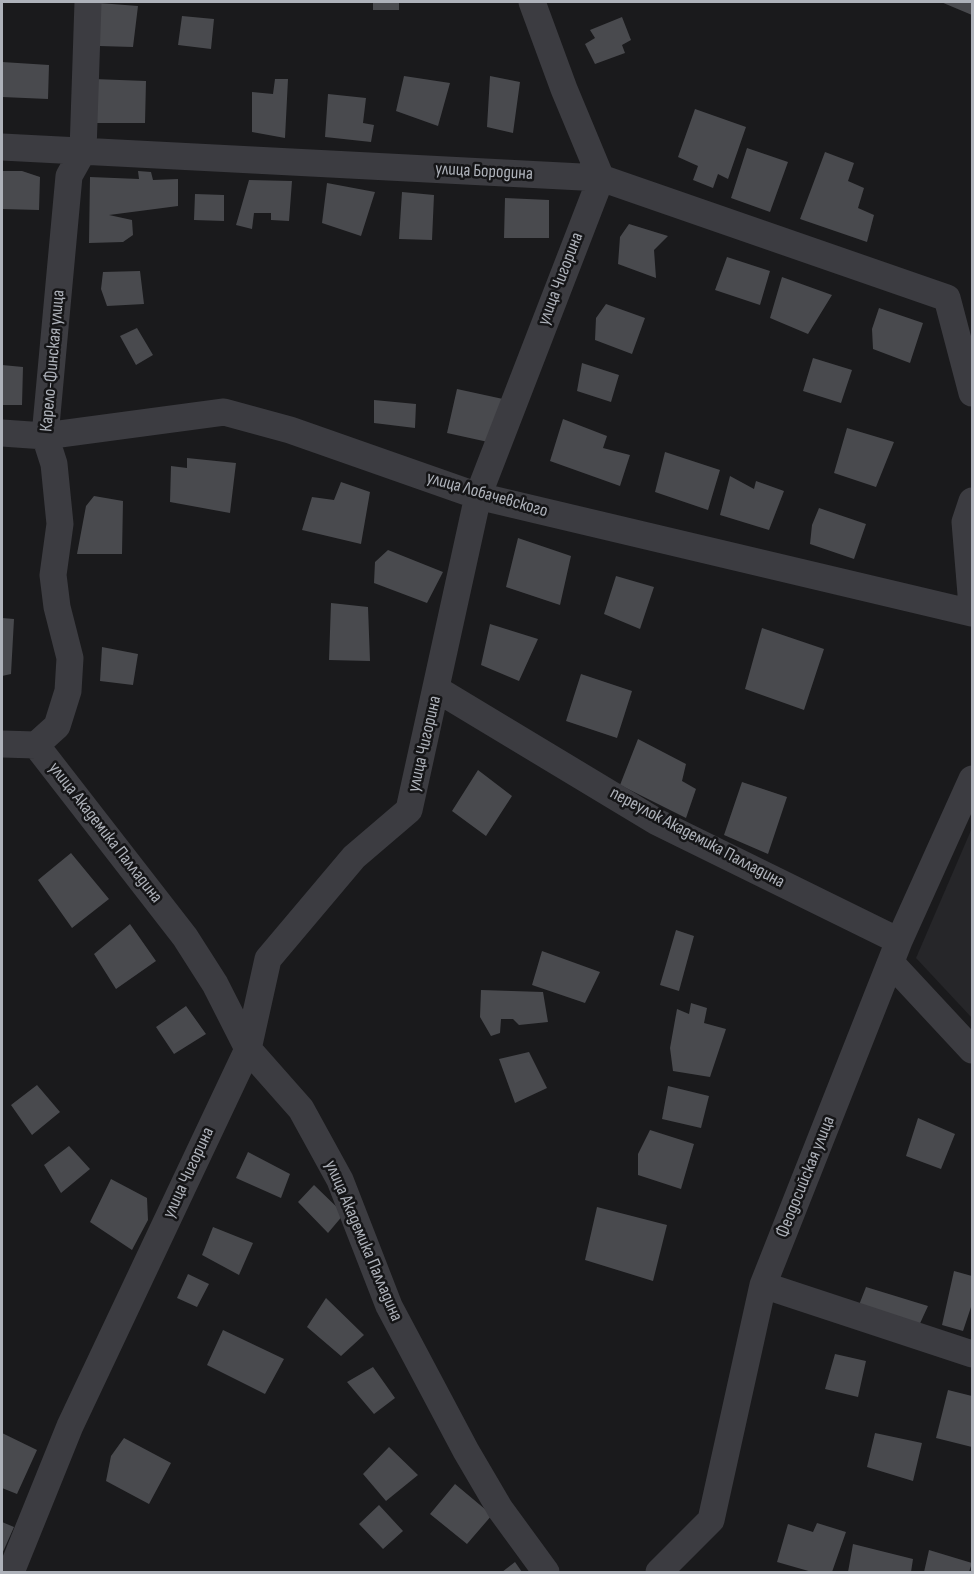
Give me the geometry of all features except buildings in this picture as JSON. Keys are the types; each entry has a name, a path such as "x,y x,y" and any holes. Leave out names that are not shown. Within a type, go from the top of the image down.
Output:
{"street":[{"name":"Карело-Финская улица","path":"36,745 57,726 68,692 70,658 57,608 53,575 60,524 54,464 45,436 69,176 83,151 88,2"},
{"path":"532,2 600,178"},
{"name":"улица Бородина","path":"2,147 600,178 947,298 972,393"},
{"name":"улица Чигорина","path":"11,1572 70,1426 248,1049 268,959 354,856 410,810 438,690 478,496 600,178"},
{"name":"улица Лобачевского","path":"2,433 45,436 224,412 291,430 478,496 972,613"},
{"path":"972,501 965,522 972,606"},
{"name":"переулок Академика Палладина","path":"438,690 657,822 895,952"},
{"name":"улица Академика Палладина","path":"2,744 36,745 185,937 214,984 248,1049 301,1109 340,1180 389,1306 466,1451 500,1509 546,1572"},
{"name":"Феодосийская улица","path":"658,1572 711,1520 763,1285 895,952 972,779"},
{"path":"895,952 972,1050"},
{"path":"763,1285 972,1354"}],"shaded area":[{"path":"972,828 972,1018 916,958"}]}
